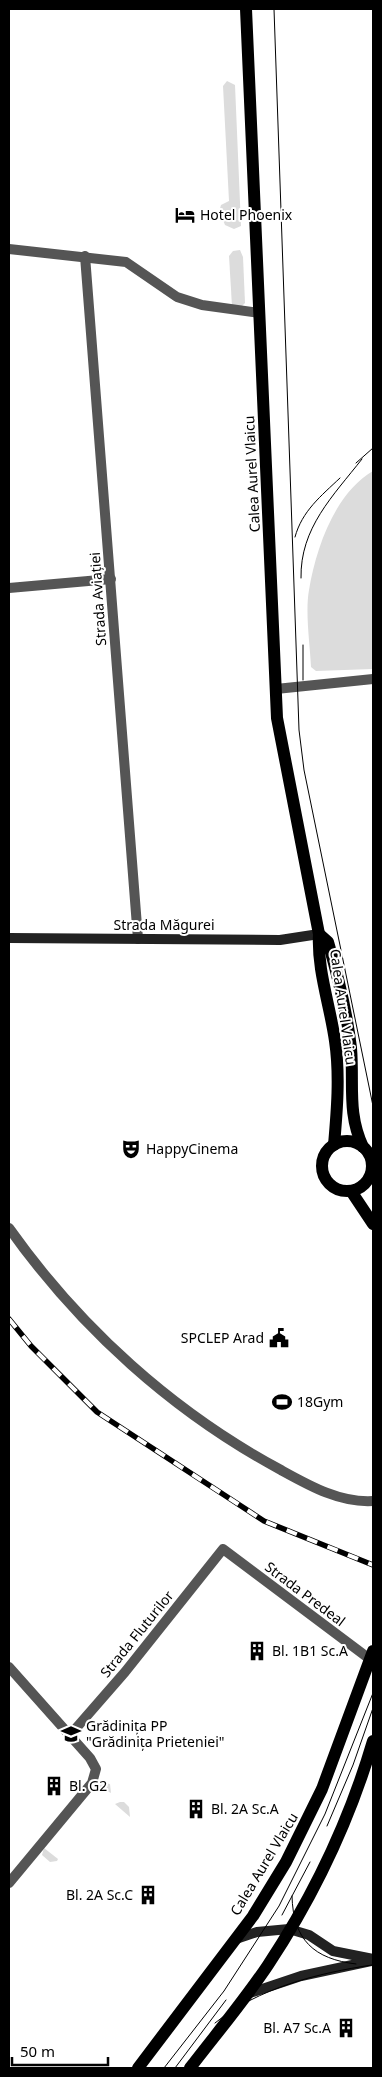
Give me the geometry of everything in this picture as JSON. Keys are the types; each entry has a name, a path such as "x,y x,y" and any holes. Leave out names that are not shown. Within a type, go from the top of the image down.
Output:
{"main road":[{"name":"Calea Aurel Vlaicu","path":"246,9 276,689 280,736 319,934 318,955 336,1054 334,1145 323,1160 323,1174 334,1188 351,1191 372,1182 372,1163 363,1147 352,1113 352,1057 345,1016 328,942 319,934"},
{"path":"334,1145 349,1141 363,1147"},
{"path":"351,1191 373,1224"},
{"name":"Calea Aurel Vlaicu","path":"138,2068 265,1898 310,1816 372,1655"},
{"path":"190,2068 247,1994 289,1929 347,1815 373,1741"}],"street":[{"path":"9,249 86,256 133,265 176,297 202,304 260,313"},
{"name":"Strada Aviației","path":"86,256 138,939"},
{"path":"9,588 111,579"},
{"path":"276,689 373,679"},
{"name":"Strada Măgurei","path":"9,938 280,940 319,934"},
{"path":"9,1228 70,1305 136,1370 180,1406 231,1441 293,1476 343,1499 373,1501"},
{"name":"Strada Predeal","path":"223,1549 372,1655"},
{"name":"Strada Fluturilor","path":"71,1734 125,1672 223,1549"},
{"path":"9,1667 71,1734 95,1764 97,1772 92,1783 9,1883"},
{"path":"236,1939 257,1932 289,1929 309,1935 333,1951 373,1960"},
{"path":"247,1994 301,1976 373,1960"}],"shaded area":[{"path":"227,81 235,85 241,226 234,229 225,225 223,220 228,219 228,217 224,217 219,212 221,205 229,201 223,86"},
{"path":"240,250 243,257 245,303 241,307 232,306 229,256 233,251"},
{"path":"373,471 373,669 316,671 311,667 307,608 312,574 322,540 338,507 348,493"},
{"path":"100,1782 110,1784 111,1793 94,1784"},
{"path":"124,1802 129,1807 130,1817 115,1804"},
{"path":"44,1848 58,1859 57,1861 50,1862 42,1855"}],"tram line":[{"path":"274,9 299,730 304,770 373,1106"},
{"path":"356,463 373,448"},
{"path":"301,578 302,560 312,528 330,500 362,459"},
{"path":"295,537 307,512 340,478"},
{"path":"303,645 303,680"},
{"path":"164,2068 224,1991 279,1906 325,1814 373,1693"},
{"path":"327,1826 353,1765 373,1708"},
{"path":"282,1915 310,1862"},
{"path":"292,1896 293,1911 297,1924 302,1936 309,1945 328,1957 356,1964"},
{"path":"215,2023 250,2000 269,1991 310,1978 372,1965"},
{"path":"175,2068 226,2000"}],"railway":[{"path":"9,1319 31,1346 97,1412 264,1521 373,1565"}],"place":[{"name":"Hotel Phoenix","path":"185,215"},
{"name":"HappyCinema","path":"131,1149"},
{"name":"SPCLEP Arad","path":"279,1338"},
{"name":"18Gym","path":"282,1402"},
{"name":"Bl. 1B1 Sc.A","path":"257,1651"},
{"name":"Grădinița PP \"Grădinița Prieteniei\"","path":"71,1734"},
{"name":"Bl. G2","path":"54,1786"},
{"name":"Bl. 2A Sc.A","path":"196,1809"},
{"name":"Bl. 2A Sc.C","path":"148,1895"},
{"name":"Bl. A7 Sc.A","path":"346,2028"}]}
